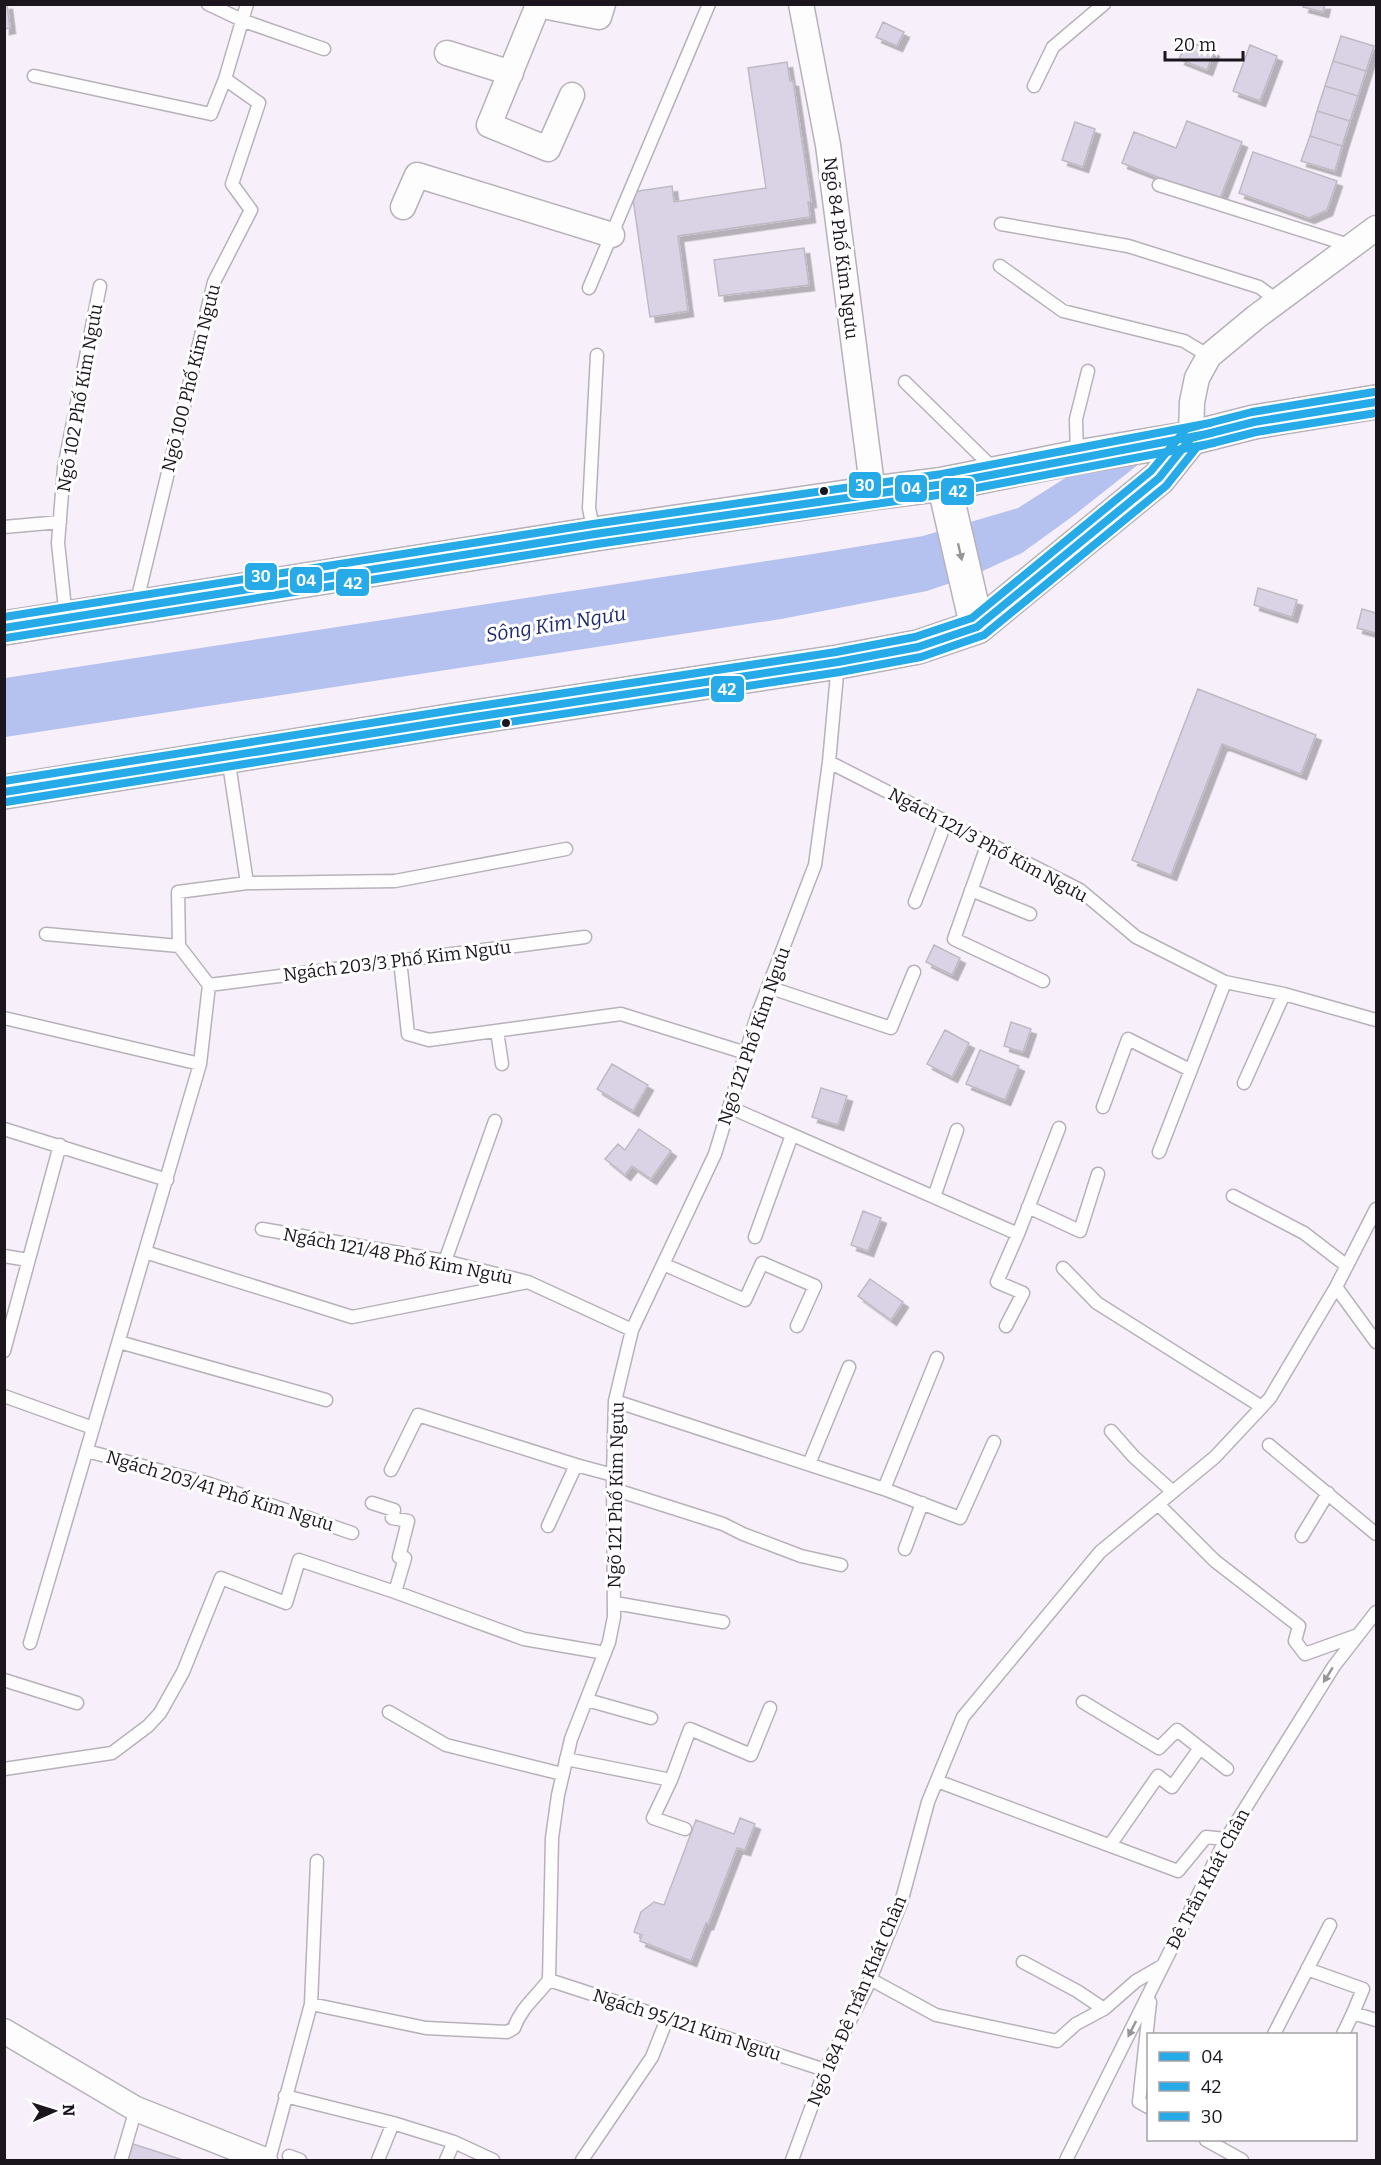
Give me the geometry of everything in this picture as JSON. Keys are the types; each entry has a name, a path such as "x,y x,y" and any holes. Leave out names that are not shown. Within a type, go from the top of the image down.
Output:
{"main road":[{"path":"4,628 595,534 873,493 947,497 999,474 1078,457 1191,438 1254,422 1377,402"},
{"path":"4,792 838,663 918,647 977,627 1159,478 1191,438"},
{"path":"947,497 977,627"}],"street":[{"path":"572,95 548,149 489,125 538,5 599,17 603,4"},
{"name":"Ngõ 84 Phố Kim Ngưu","path":"801,4 828,145 873,493"},
{"path":"447,53 511,73"},
{"path":"403,207 417,175 612,236"},
{"path":"1191,438 1192,402 1197,378 1209,356 1278,301 1377,228"},
{"path":"4,2031 136,2109 281,2159"}],"lane":[{"path":"208,4 244,21 324,49"},
{"path":"34,76 211,114 244,21 247,4"},
{"path":"589,288 709,4"},
{"path":"1034,86 1053,47 1104,4"},
{"name":"Ngõ 100 Phố Kim Ngưu","path":"135,608 214,282 250,210 232,184 259,103 225,79"},
{"path":"1159,185 1354,247"},
{"path":"1001,224 1128,246 1259,287 1278,301"},
{"path":"1000,266 1063,311 1184,341 1209,356"},
{"name":"Ngõ 102 Phố Kim Ngưu","path":"66,619 58,543 64,468 100,286"},
{"path":"595,534 589,508 597,355"},
{"path":"1078,457 1076,419 1088,371"},
{"path":"904,382 999,474"},
{"path":"4,527 60,522"},
{"name":"Ngõ 121 Phố Kim Ngưu","path":"549,1980 552,1838 562,1774 571,1739 609,1642 615,1603 613,1475 615,1401 632,1330 715,1154 768,987 815,865 829,762 838,663"},
{"path":"228,756 247,883"},
{"name":"Ngách 121/3 Phố Kim Ngưu","path":"829,762 1080,890 1136,937 1225,982 1284,994 1377,1020"},
{"path":"915,902 946,821"},
{"path":"988,843 954,939 1043,981"},
{"path":"30,1643 201,1064 209,985 179,946 178,892 247,883 395,881 566,849"},
{"path":"972,890 1030,914"},
{"path":"46,934 179,946"},
{"name":"Ngách 203/3 Phố Kim Ngưu","path":"209,985 585,937"},
{"path":"400,960 408,1034 429,1040 621,1014 746,1053"},
{"path":"768,987 891,1028 914,972"},
{"path":"1159,1152 1225,982"},
{"path":"1244,1083 1284,994"},
{"path":"4,1018 201,1064"},
{"path":"497,1031 502,1064"},
{"path":"1103,1107 1128,1039 1190,1070"},
{"path":"729,1107 1018,1234"},
{"path":"445,1261 495,1121"},
{"path":"1006,1326 1023,1293 997,1282 1059,1128"},
{"path":"4,1129 167,1180"},
{"path":"933,1197 957,1130"},
{"path":"754,1237 792,1135"},
{"path":"4,1351 60,1145"},
{"path":"1028,1207 1080,1231 1098,1174"},
{"path":"1233,1196 1304,1233 1347,1266"},
{"name":"Ngõ 184 Đê Trần Khát Chân","path":"792,2160 825,2070 870,1979 902,1903 928,1802 963,1717 1100,1552 1215,1457 1270,1398 1336,1287 1377,1209"},
{"name":"Ngách 121/48 Phố Kim Ngưu","path":"262,1228 445,1261 528,1282 632,1330"},
{"path":"145,1252 351,1317 528,1282"},
{"path":"4,1256 28,1260"},
{"path":"663,1264 745,1300 762,1263 815,1286 797,1326"},
{"path":"1063,1268 1096,1303 1262,1407"},
{"path":"1336,1287 1377,1342"},
{"path":"119,1342 326,1400"},
{"path":"884,1489 937,1358"},
{"path":"809,1464 849,1367"},
{"path":"4,1396 93,1428"},
{"path":"615,1401 884,1489 960,1518 994,1442"},
{"path":"391,1470 418,1415 613,1475"},
{"path":"1111,1431 1134,1457 1173,1492"},
{"path":"1269,1445 1377,1534"},
{"name":"Ngách 203/41 Phố Kim Ngưu","path":"87,1450 210,1484 352,1533"},
{"path":"548,1526 576,1465"},
{"path":"613,1489 723,1524 801,1556 841,1565"},
{"path":"1302,1536 1328,1493"},
{"path":"372,1503 394,1510 392,1518 408,1521 399,1557 405,1558 395,1592"},
{"path":"905,1550 922,1503"},
{"path":"1158,1504 1215,1561 1299,1626 1295,1641 1305,1654 1359,1635"},
{"path":"4,1769 112,1753 148,1726 160,1713 183,1672 220,1578 286,1603 299,1560 524,1639 605,1653"},
{"path":"615,1603 723,1622"},
{"name":"Đê Trần Khát Chân","path":"1066,2160 1152,1992 1162,1966 1226,1839 1334,1666 1377,1612"},
{"path":"4,1680 77,1703"},
{"path":"587,1700 651,1718"},
{"path":"1083,1702 1159,1749 1177,1730 1227,1769"},
{"path":"685,1829 653,1818 690,1729 751,1755 770,1708"},
{"path":"389,1712 446,1745 562,1774"},
{"path":"1110,1845 1158,1776 1172,1787 1200,1748"},
{"path":"566,1760 670,1780"},
{"path":"937,1781 1178,1871 1206,1837 1226,1839"},
{"path":"281,2159 285,2096 311,2004 317,1861"},
{"path":"1275,2033 1330,1924"},
{"path":"1023,1962 1104,2008"},
{"path":"870,1979 936,2015 1057,2041 1076,2024 1104,2008 1136,1981 1162,1966"},
{"path":"1307,1969 1362,1989 1343,2033"},
{"path":"311,2004 426,2028 507,2032 514,2028 525,2006 549,1980"},
{"name":"Ngách 95/121 Kim Ngưu","path":"549,1980 825,2070"},
{"path":"1147,2033 1152,1992"},
{"path":"1353,2013 1377,2020"},
{"path":"582,2160 652,2057 667,2019"},
{"path":"1147,2034 1139,2102 1147,2106"},
{"path":"285,2096 393,2123 454,2142 493,2160"},
{"path":"121,2160 136,2109"},
{"path":"378,2160 393,2123"},
{"path":"446,2160 454,2142"},
{"path":"1220,2143 1242,2160"}],"water":[{"name":"Sông Kim Ngưu","path":"1139,464 1022,553 974,575 927,591 781,619 5,737 5,678 923,536 1018,508 1070,475"}],"building":[{"path":"4,4 7,4 10,28 4,29"},
{"path":"1304,4 1325,4 1323,12 1303,7"},
{"path":"883,22 904,32 897,46 876,37"},
{"path":"1341,36 1374,46 1366,71 1333,61"},
{"path":"1187,41 1214,51 1207,70 1179,59"},
{"path":"1250,45 1277,56 1260,101 1233,91"},
{"path":"1333,61 1366,71 1358,96 1325,86"},
{"path":"787,62 790,81 793,81 811,202 808,202 810,217 678,236 688,311 650,317 632,192 672,186 674,202 766,188 748,68"},
{"path":"1325,86 1358,96 1350,121 1317,111"},
{"path":"1317,111 1350,121 1342,146 1310,136"},
{"path":"1187,121 1242,142 1219,201 1122,163 1134,132 1176,148"},
{"path":"1075,122 1095,129 1083,167 1062,160"},
{"path":"1310,136 1342,146 1335,171 1301,161"},
{"path":"1253,152 1337,181 1327,210 1309,218 1239,193"},
{"path":"804,248 809,285 719,296 714,260"},
{"path":"1258,588 1297,600 1292,617 1254,605"},
{"path":"1362,609 1376,613 1376,633 1357,628"},
{"path":"1198,689 1316,735 1301,774 1222,744 1171,875 1132,860"},
{"path":"934,945 960,958 952,975 926,962"},
{"path":"1011,1022 1031,1029 1023,1052 1004,1046"},
{"path":"945,1030 969,1043 952,1077 927,1064"},
{"path":"980,1050 1019,1066 1005,1100 966,1084"},
{"path":"612,1064 648,1085 633,1111 597,1089"},
{"path":"821,1088 847,1096 838,1125 812,1117"},
{"path":"639,1129 671,1151 651,1179 632,1166 625,1175 605,1159 618,1144 625,1150"},
{"path":"863,1211 881,1218 868,1251 851,1245"},
{"path":"870,1279 903,1302 891,1320 858,1296"},
{"path":"740,1818 755,1824 745,1850 737,1848 691,1961 640,1941 642,1935 634,1932 641,1912 654,1902 664,1905 696,1820 734,1834"},
{"path":"133,2144 183,2160 128,2160"}],"transit line":[{"name":"30","path":"4,781 836,652 915,637 972,618 1151,471 1186,429 1252,412 1374,392"},
{"name":"04","path":"4,792 838,662 918,647 977,627 1159,478 1191,438 1254,422 1376,402"},
{"name":"42","path":"6,802 840,672 921,657 984,635 1166,486 1197,447 1256,432 1376,413"},
{"name":"30","path":"4,617 593,524 942,474 1210,423"},
{"name":"04","path":"4,628 595,534 944,484 1212,433"},
{"name":"42","path":"6,638 597,544 945,494 1214,443"}]}
